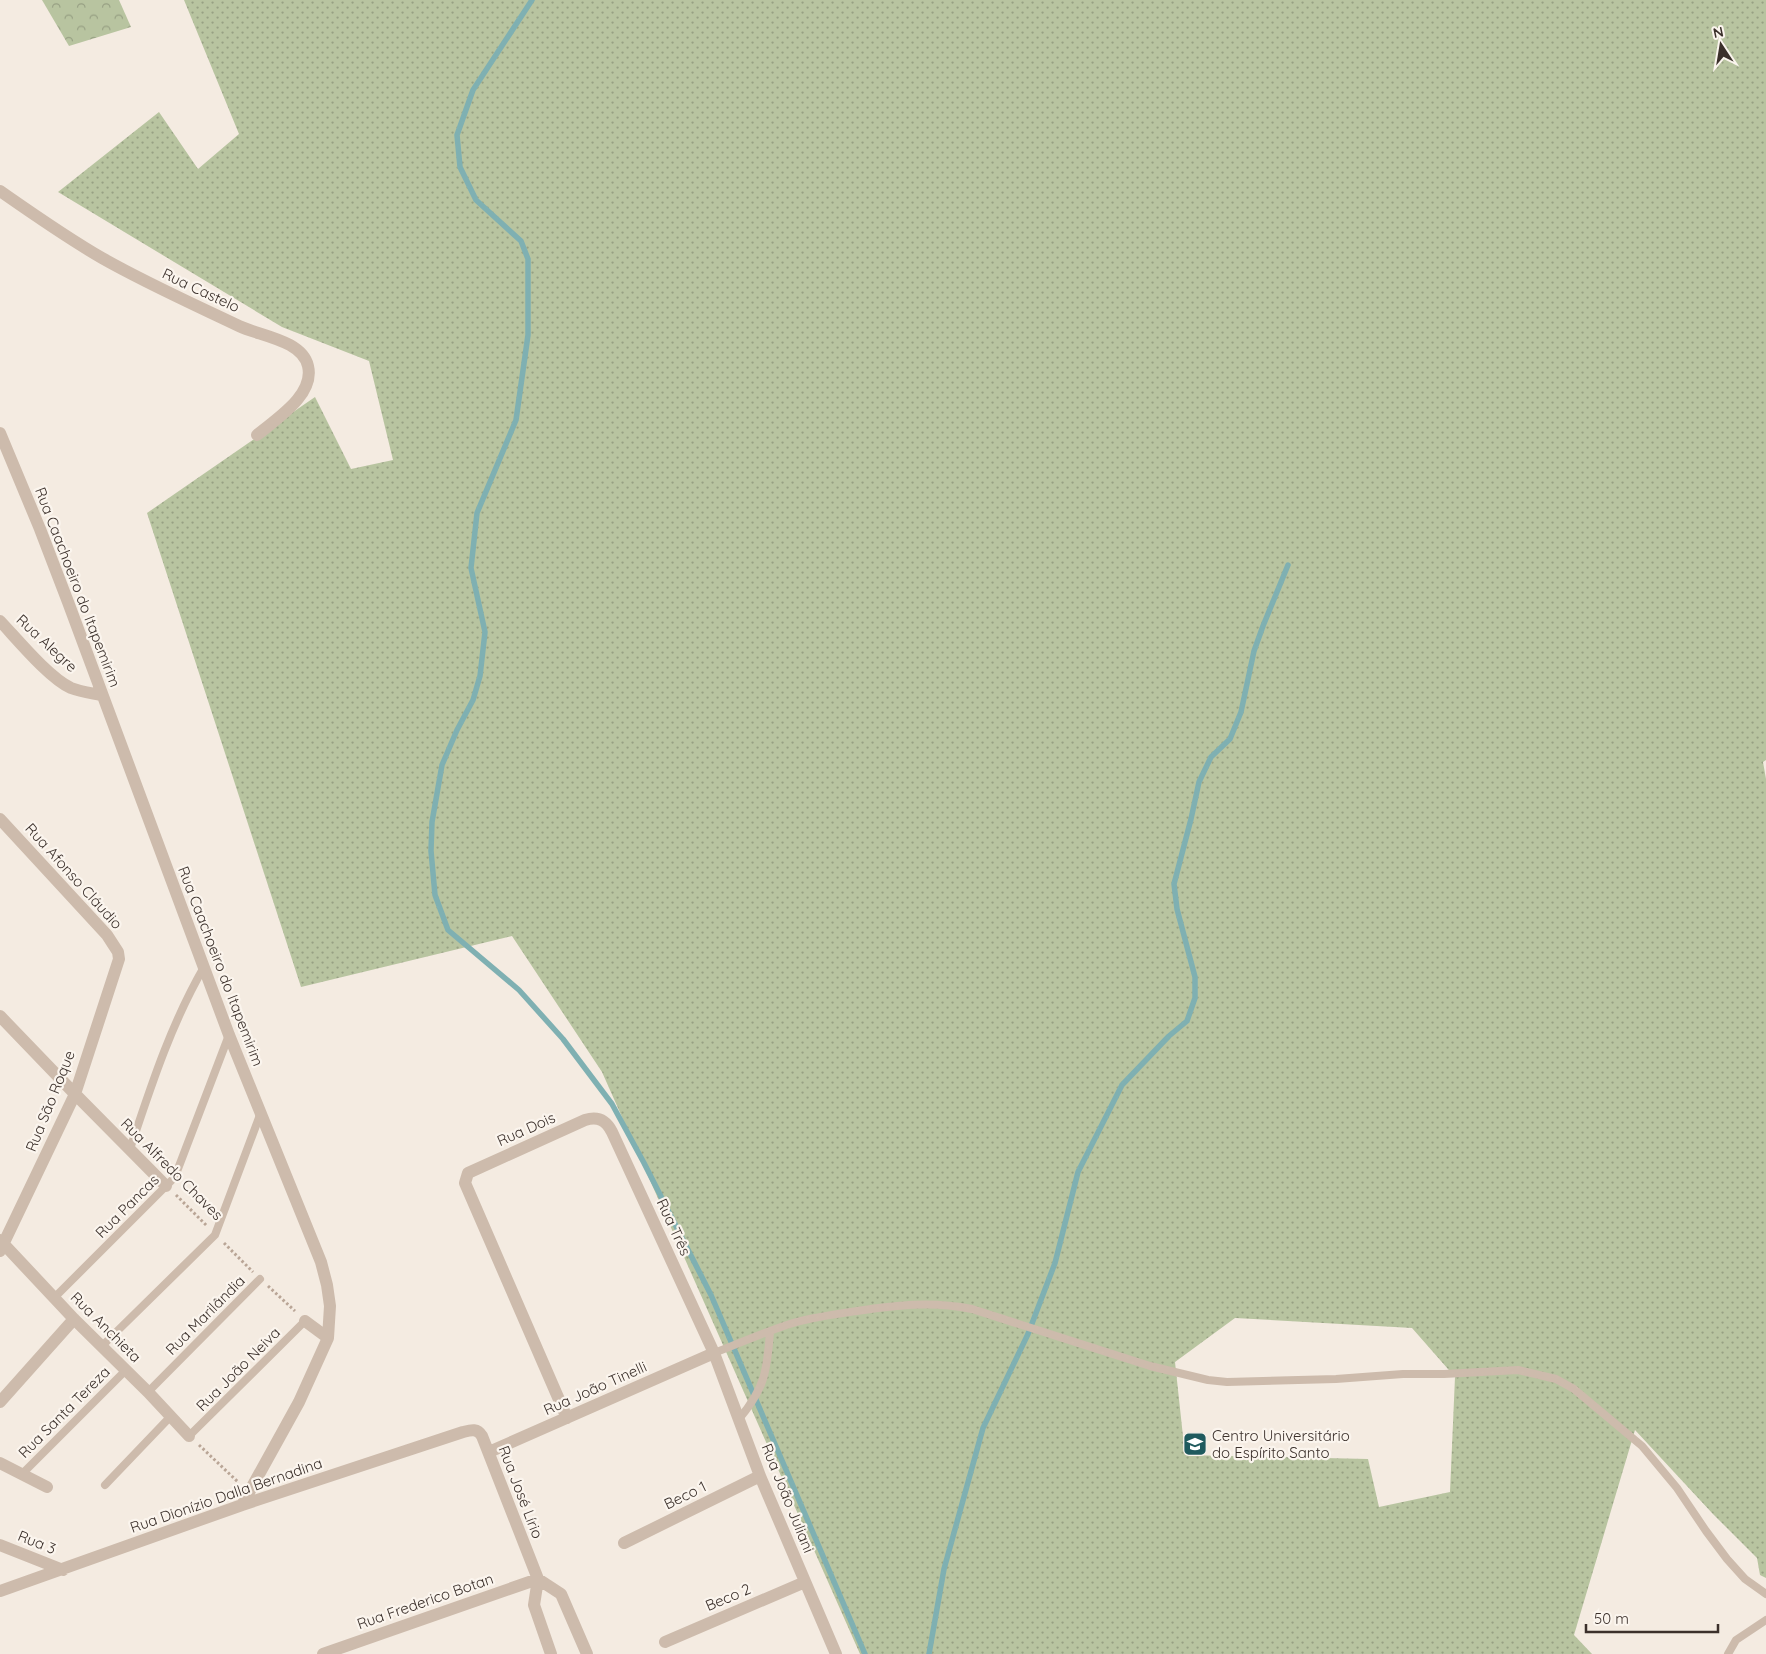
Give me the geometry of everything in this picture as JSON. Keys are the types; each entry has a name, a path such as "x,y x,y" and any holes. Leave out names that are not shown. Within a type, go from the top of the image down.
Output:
{"street":[{"name":"Rua Castelo","path":"0,191 100,257 242,327 299,350 308,366 308,386 292,406 257,436"},
{"name":"Rua Caachoeiro do Itapemirim","path":"1,438 40,529 229,1035 321,1262 327,1285 330,1306 328,1338 299,1402 242,1505"},
{"name":"Rua Alegre","path":"0,621 34,657 69,687 85,693 101,695"},
{"name":"Rua Afonso Cláudio","path":"0,819 108,935 118,952 119,959"},
{"name":"Rua São Roque","path":"2,1245 74,1094 119,959"},
{"name":"Rua Alfredo Chaves","path":"0,1016 74,1094 166,1186"},
{"name":"Rua Dois","path":"567,1418 465,1182 468,1173 585,1120 598,1118"},
{"name":"Rua Três","path":"598,1118 607,1123 612,1132 714,1354"},
{"name":"Rua Anchieta","path":"2,1245 189,1436"},
{"path":"0,1402 74,1319"},
{"path":"306,1321 328,1338"},
{"name":"Rua João Tinelli","path":"489,1452 714,1354"},
{"name":"Rua João Juliani","path":"714,1354 760,1476 836,1654"},
{"name":"Rua José Lírio","path":"463,1432 470,1430 478,1431 482,1436 538,1580"},
{"name":"Rua Dionízio Dalla Bernadina","path":"0,1591 242,1505 463,1432"},
{"path":"0,1463 48,1486"},
{"name":"Beco 1","path":"624,1543 760,1476"},
{"name":"Rua 3","path":"0,1544 63,1570"},
{"path":"551,1654 534,1605 538,1580 561,1594 587,1654"},
{"name":"Rua Frederico Botan","path":"323,1654 538,1580"},
{"name":"Beco 2","path":"665,1642 805,1582"}],"lane":[{"path":"130,1149 163,1051 190,991 204,967"},
{"name":"Rua Pancas","path":"55,1297 172,1180 181,1166 229,1035"},
{"path":"102,1346 215,1235 260,1115"},
{"name":"Rua Marilândia","path":"148,1392 260,1278"},
{"path":"714,1354 810,1318 924,1303 948,1304 972,1309 1150,1366 1208,1380 1227,1382 1336,1380 1403,1374 1518,1370 1541,1375 1556,1379 1574,1389 1642,1446 1677,1488 1727,1558 1745,1579 1766,1594"},
{"name":"Rua João Neiva","path":"189,1436 306,1321"},
{"path":"739,1419 753,1402 763,1381 768,1360 770,1332"},
{"name":"Rua Santa Tereza","path":"22,1474 126,1370"},
{"path":"106,1485 171,1416"},
{"path":"1728,1654 1736,1640 1766,1620"}],"path":[{"name":"Rua Alfredo Chaves","path":"166,1186 306,1321"},
{"path":"189,1436 250,1493"}],"green space":[{"path":"42,0 119,0 131,27 69,46"},
{"path":"184,0 1766,0 1766,760 1763,762 1766,779 1766,1578 1760,1575 1757,1558 1712,1513 1635,1430 1574,1635 1592,1654 860,1654 602,1072 512,936 301,987 147,513 315,397 351,469 393,460 369,361 282,327 58,192 159,112 198,169 239,134","holes":["1235,1318 1412,1328 1455,1377 1450,1492 1379,1507 1368,1459 1185,1455 1175,1362"]}],"waterway":[{"path":"532,0 473,90 457,135 460,167 476,200 521,241 528,259 528,335 516,420 477,513 471,568 485,632 480,676 473,700 457,730 442,765 432,822 431,851 435,895 448,930 519,990 563,1039 612,1104 711,1295 865,1654"},
{"path":"929,1654 944,1569 983,1428 1028,1334 1055,1263 1078,1172 1122,1085 1169,1036 1187,1021 1195,998 1195,977 1177,909 1174,884 1199,782 1211,757 1230,739 1241,712 1254,651 1288,565"}],"place":[{"name":"Centro Universitário do Espírito Santo","path":"1195,1444"}]}
